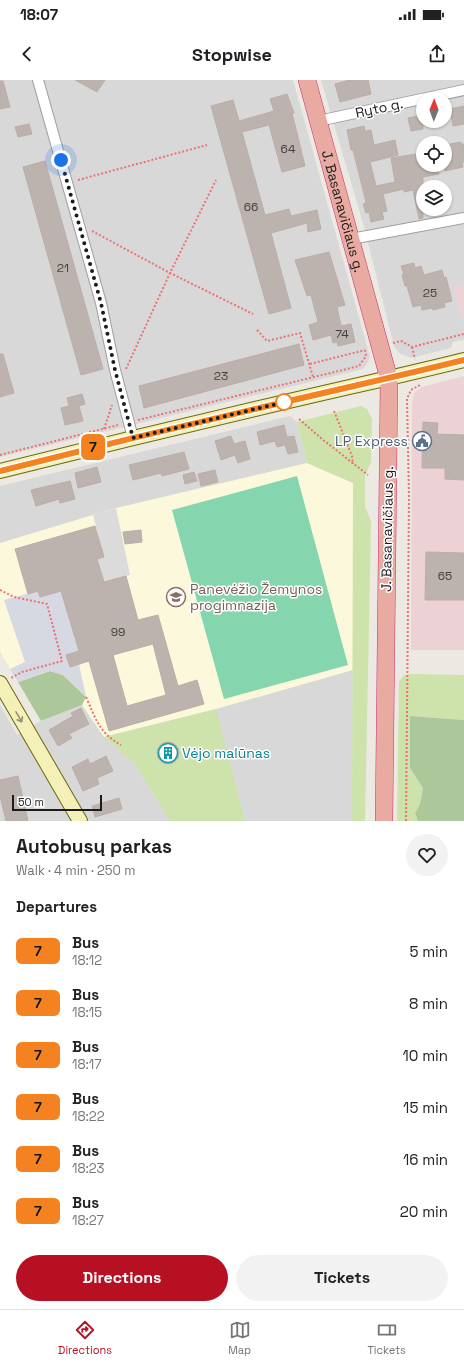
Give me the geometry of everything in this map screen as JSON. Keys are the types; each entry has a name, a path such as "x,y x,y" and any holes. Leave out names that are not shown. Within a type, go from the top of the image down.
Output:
{"highway":[{"name":"J. Basanavičiaus g.","path":"307,80 389,379 384,821"}],"main road":[{"path":"0,471 464,360"},
{"path":"0,683 80,821"}],"street":[{"path":"38,80 101,303 119,385 133,438"},
{"name":"Ryto g.","path":"318,121 464,90"},
{"path":"351,239 464,218"}],"path":[{"path":"67,183 207,145"},
{"path":"104,429 119,385 170,273 216,180"},
{"path":"79,224 170,273 253,314"},
{"path":"257,330 267,341 300,333 313,378"},
{"path":"401,341 412,346 464,334"},
{"path":"412,346 414,356"},
{"path":"0,455 128,422 359,366 366,356 365,350 310,364"},
{"path":"406,821 409,498 407,400 411,390 420,384"},
{"path":"334,410 352,456 353,464"},
{"path":"299,419 353,464 368,474"},
{"path":"0,590 14,597 47,604 62,661 22,672 0,683"},
{"path":"86,698 99,726 106,735 121,744"}],"shaded area":[{"path":"0,80 293,80 370,357 367,364 363,369 0,457"},
{"path":"321,80 464,80 464,285 454,288 464,324 464,340 453,342 451,348 411,358 399,353 394,346 363,223"},
{"path":"464,285 464,324 454,288"},
{"path":"464,376 464,650 411,650 412,403 414,393 422,387"},
{"name":"Panevėžio Žemynos progimnazija","path":"290,416 297,422 307,463 353,483 352,821 245,821 215,709 105,737 135,764 170,821 0,821 0,705 17,735 41,721 0,652 0,486"},
{"name":"Panevėžio Žemynos progimnazija","path":"307,463 353,483 353,670 216,709 104,737 82,705 41,721 0,652 0,543 116,508"},
{"path":"116,508 130,575 104,582 97,559 104,557 93,515"},
{"path":"59,583 79,651 66,655 70,667 79,664 86,697 63,675 50,671 18,682 10,669 25,662 4,600 38,591 40,597 51,594 49,586"}],"green space":[{"path":"361,406 367,409 372,419 371,462 365,476 365,507 371,521 365,821 352,821 353,483 307,463 297,422"},
{"path":"297,476 348,665 224,699 172,510"},
{"path":"50,671 63,675 86,697 82,705 41,721 18,682"},
{"path":"404,675 464,675 464,720 410,716 410,768 423,788 420,804 415,813 418,821 397,821 399,682"},
{"path":"216,709 245,821 170,821 135,764 104,737"},
{"path":"410,716 464,720 464,821 418,821 415,813 420,804 423,788 410,768"}],"building":[{"path":"75,80 105,80 97,92"},
{"path":"350,80 368,80 371,94 340,102 335,84"},
{"path":"0,81 3,81 10,107 0,109"},
{"path":"287,94 294,113 292,113 305,166 282,172 269,125 242,132 265,215 289,209 291,216 317,210 321,229 308,232 307,223 271,233 291,308 269,314 211,106 233,100 239,121 274,111 270,99"},
{"path":"464,106 464,124 453,126 452,109"},
{"path":"416,116 416,128 423,129 411,131 408,118"},
{"path":"29,124 32,134 18,137 15,127"},
{"path":"364,126 365,131 371,130 374,145 395,140 398,155 370,162 376,186 395,182 391,158 416,154 416,172 439,172 439,174 423,177 423,180 416,180 416,204 413,190 404,192 404,189 383,194 387,211 382,212 384,219 371,222 369,212 366,213 363,204 366,203 365,198 353,150 351,150 347,130"},
{"path":"461,142 461,144 464,144 464,162 462,162 463,167 452,169 452,144"},
{"path":"45,161 103,369 81,375 23,167"},
{"path":"418,216 423,216 423,218 419,219"},
{"path":"329,252 345,305 337,307 341,326 351,324 355,342 338,346 337,342 333,343 331,335 313,340 309,325 318,322 311,295 307,296 295,260"},
{"path":"414,263 415,268 421,266 424,275 442,270 444,278 446,277 452,301 444,303 445,307 433,310 432,308 422,310 421,305 413,307 407,286 405,286 401,266"},
{"path":"299,344 304,365 144,408 139,386"},
{"path":"0,354 3,354 14,393 0,397"},
{"path":"82,394 85,404 79,406 83,421 65,425 61,408 69,406 67,398"},
{"path":"423,422 438,423 437,434 464,435 464,480 445,479 445,468 422,468"},
{"path":"284,425 287,437 294,436 298,452 288,454 285,445 277,447 275,441 260,445 257,432"},
{"path":"231,436 234,444 245,441 250,459 238,463 235,455 221,460 215,441"},
{"path":"184,452 189,469 162,476 161,473 133,480 129,465"},
{"path":"97,467 101,482 78,488 75,473"},
{"path":"215,470 218,482 201,486 198,474"},
{"path":"194,472 197,481 185,484 183,475"},
{"path":"70,481 75,499 60,503 59,499 36,506 31,490"},
{"path":"95,526 104,557 97,559 104,582 126,576 138,620 158,615 178,686 197,680 204,704 109,731 89,661 70,667 66,655 79,651 61,591 40,597 38,591 28,594 15,549","holes":["153,644 166,695 127,706 113,655"]},
{"path":"141,530 142,542 125,544 123,532"},
{"path":"426,552 464,553 464,600 425,600"},
{"path":"81,708 89,724 69,734 72,738 58,746 49,730 73,716 71,713"},
{"name":"Vėjo malūnas","path":"168,742 176,745 179,753 176,761 168,764 160,761 157,753 160,745"},
{"path":"106,756 113,771 97,778 99,784 83,791 72,767 88,759 90,764"},
{"path":"18,776 28,821 6,821 0,796 0,780"},
{"path":"119,798 122,809 95,817 92,806"}],"bus line":[{"name":"7","path":"0,471 148,434 389,379 464,360"}],"place":[{"name":"LP Express","path":"422,441"},
{"name":"Panevėžio Žemynos progimnazija","path":"176,597"},
{"name":"Vėjo malūnas","path":"168,753"}],"route":[{"path":"61,160 101,303 115,370 133,438 284,402"}]}
